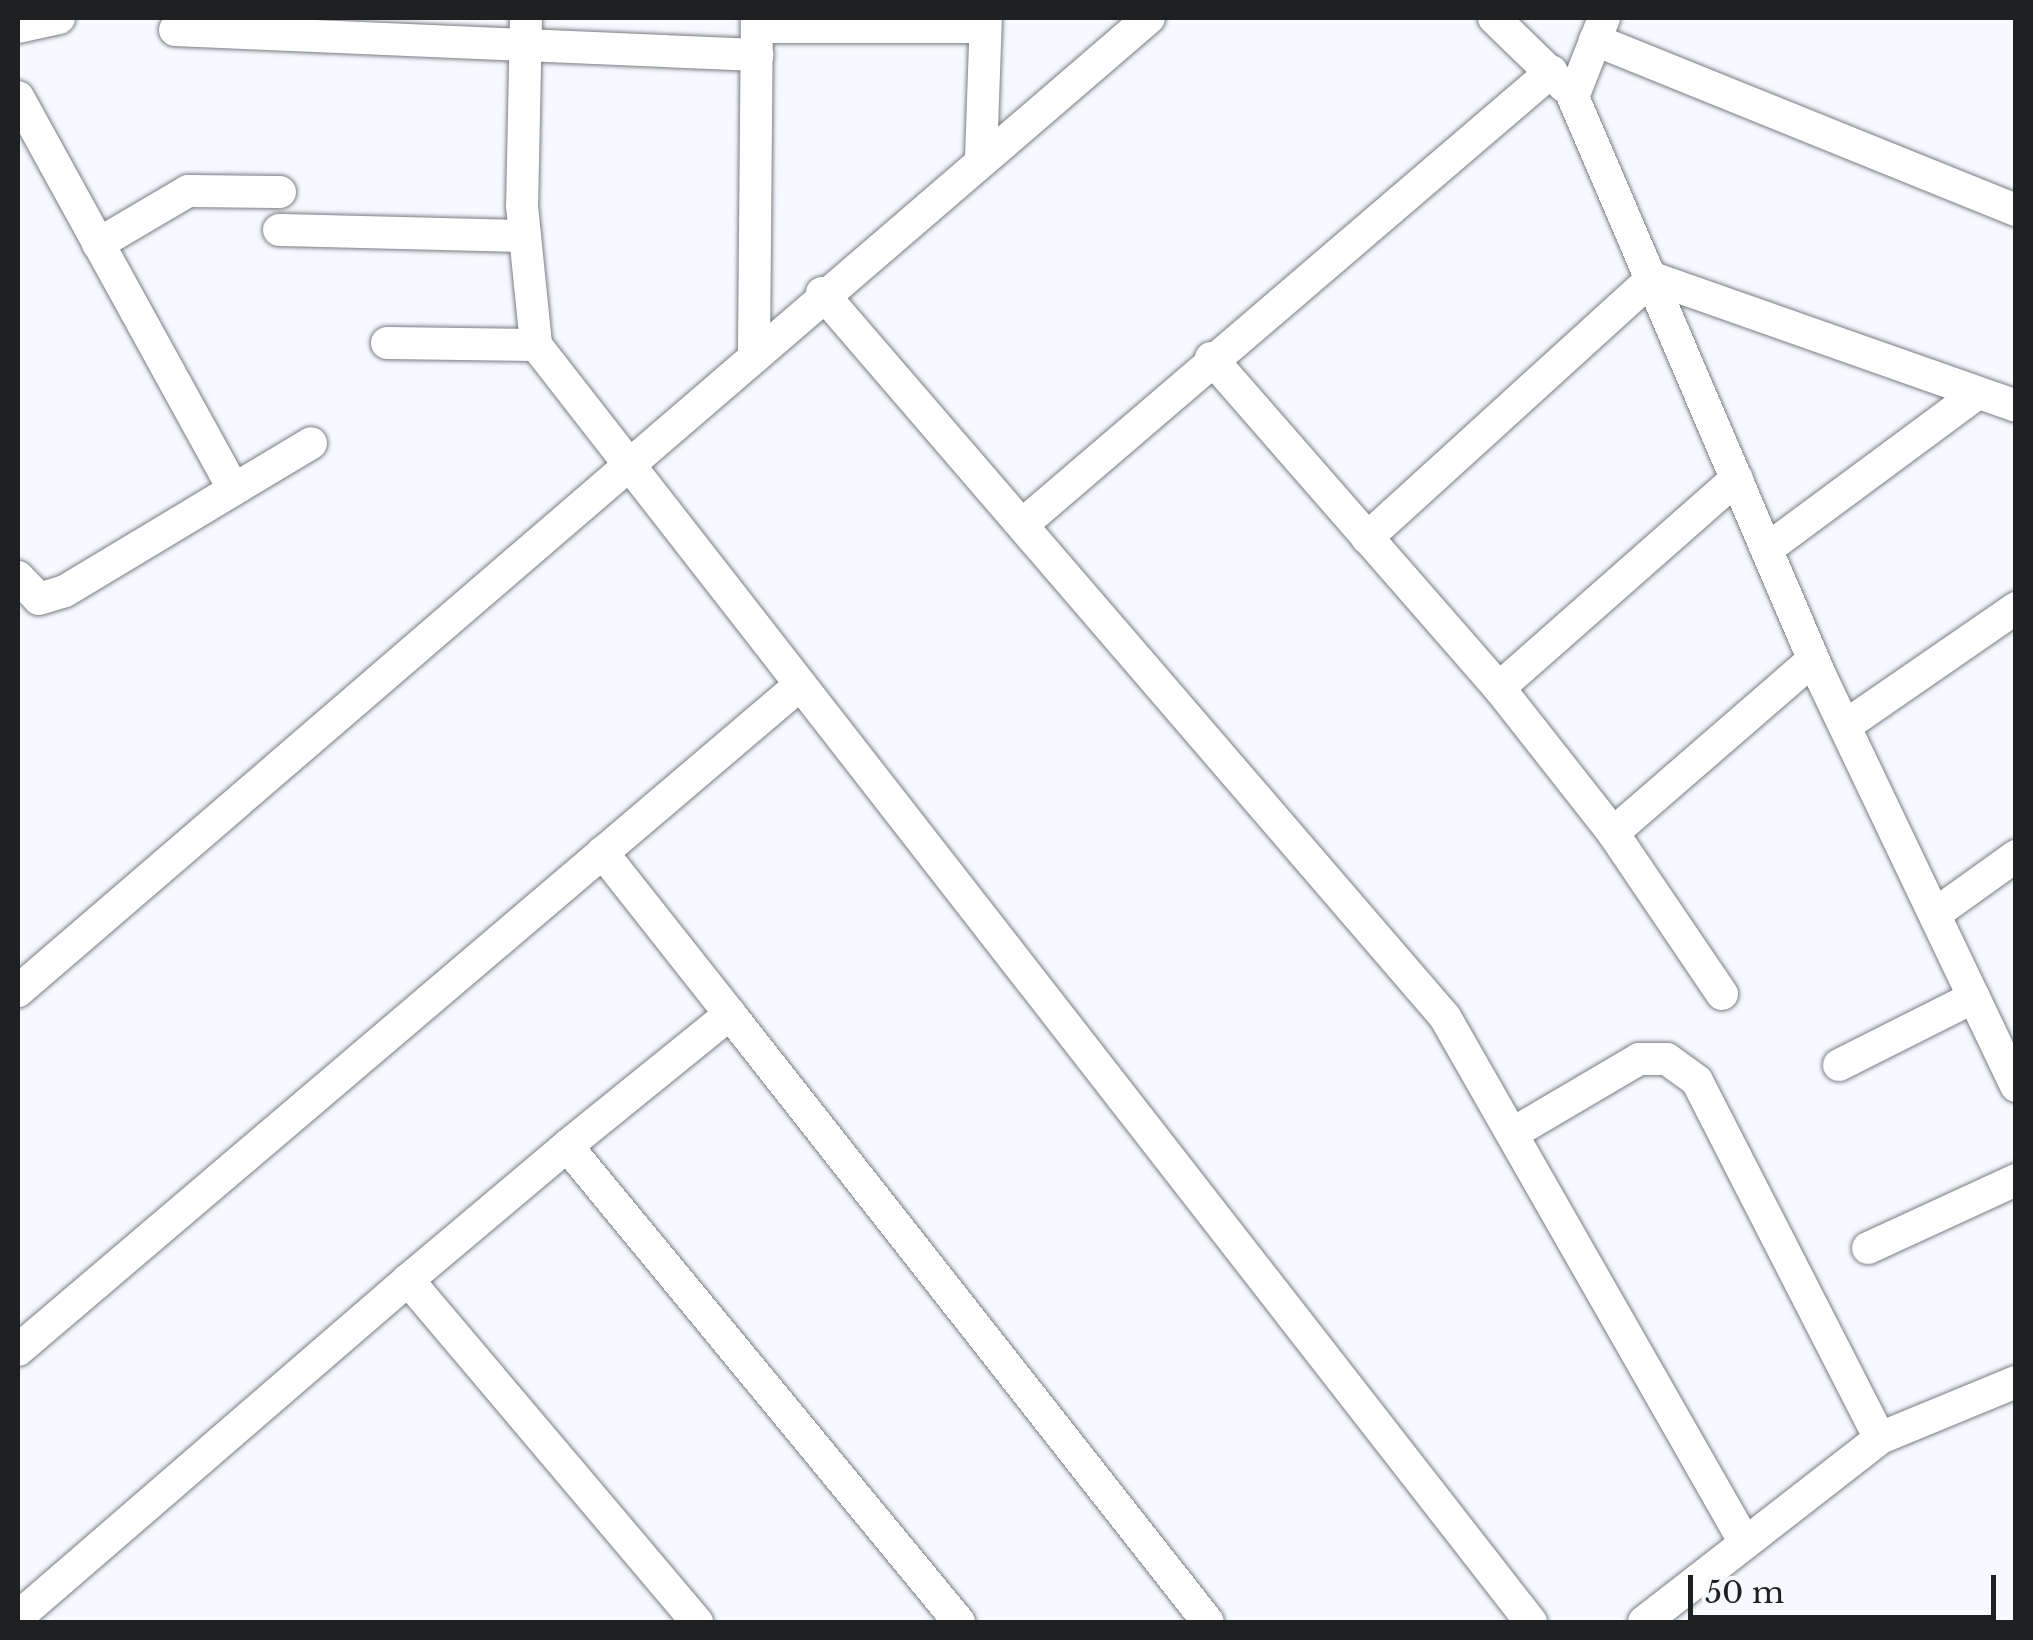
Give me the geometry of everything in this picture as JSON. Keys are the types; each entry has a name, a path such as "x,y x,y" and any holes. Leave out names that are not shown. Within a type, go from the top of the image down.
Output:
{"street":[{"path":"18,27 60,18"},
{"path":"18,991 754,350 1149,18"},
{"path":"1494,18 1574,97 1814,660 2016,1086"},
{"path":"175,30 757,33 985,22 981,158"},
{"path":"1574,97 1599,29 2016,210"},
{"path":"525,32 525,236 536,345 1531,1622"},
{"path":"754,350 757,33"},
{"path":"1024,524 1212,358 1552,72"},
{"path":"18,97 233,488"},
{"path":"98,244 188,192 280,192"},
{"path":"279,230 525,236"},
{"path":"1653,278 2016,406"},
{"path":"1366,538 1653,278"},
{"path":"822,292 1445,1016 1515,1132 1656,1398 1744,1541"},
{"path":"387,344 536,345"},
{"path":"1212,358 1499,688 1613,833 1722,994"},
{"path":"1766,549 1978,393"},
{"path":"18,577 38,600 64,592 312,442"},
{"path":"1499,688 1737,478"},
{"path":"1845,726 2016,608"},
{"path":"1613,833 1814,660"},
{"path":"18,1350 800,685"},
{"path":"602,852 1208,1622"},
{"path":"1935,914 2016,856"},
{"path":"1839,1064 1974,997"},
{"path":"18,1617 408,1280 730,1014"},
{"path":"1515,1132 1639,1059 1667,1059 1697,1081 1880,1438"},
{"path":"567,1146 958,1622"},
{"path":"1868,1248 2016,1180"},
{"path":"408,1280 681,1617"},
{"path":"1644,1622 1880,1438 2016,1382"}]}
